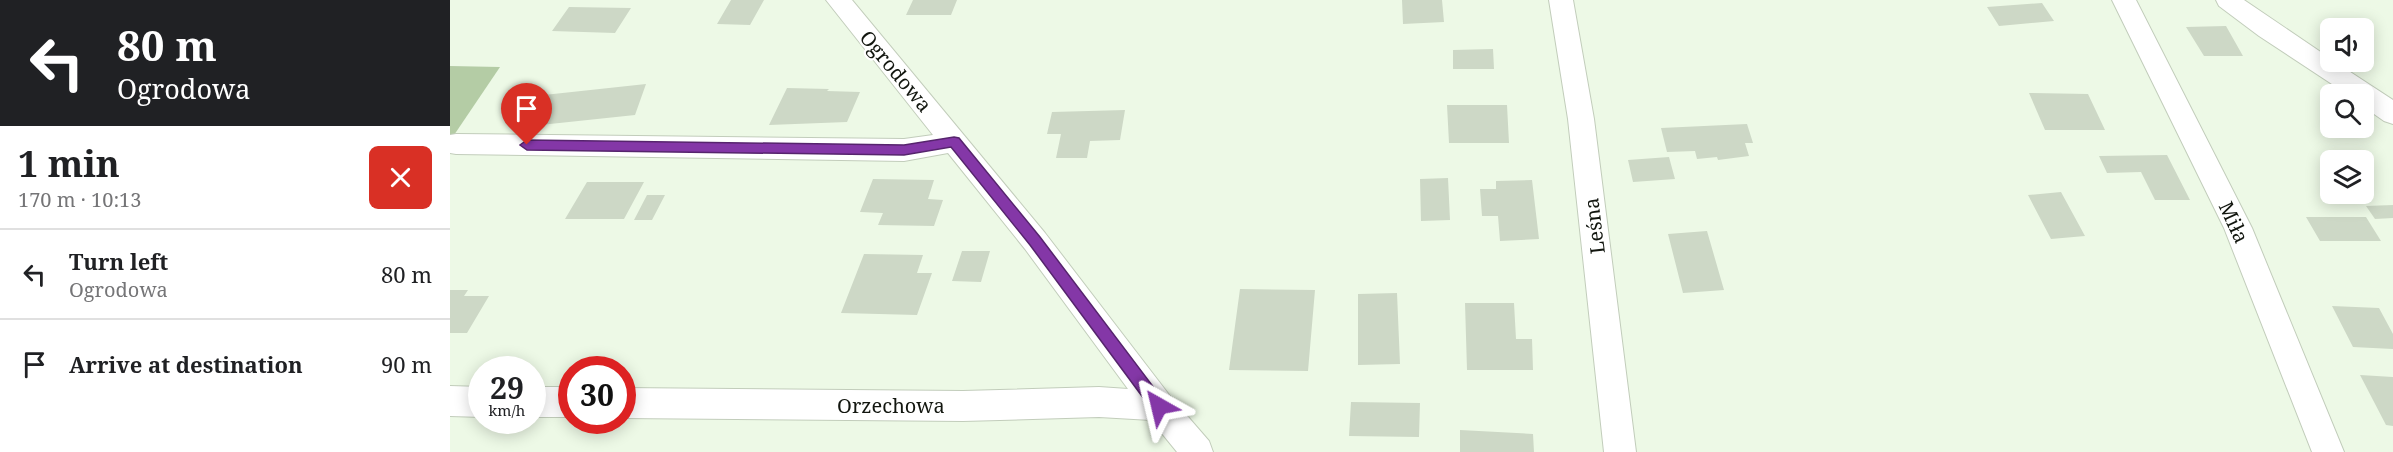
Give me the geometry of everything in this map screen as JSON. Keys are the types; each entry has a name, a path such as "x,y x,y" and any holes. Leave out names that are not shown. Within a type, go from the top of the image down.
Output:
{"street":[{"name":"Ogrodowa","path":"838,0 1035,241 1159,406 1197,452"},
{"name":"Leśna","path":"1561,0 1581,119 1620,452"},
{"name":"Miła","path":"2124,0 2238,228 2328,452"},
{"path":"2228,0 2249,17 2357,87 2393,114"},
{"path":"456,144 904,150 954,142"},
{"path":"450,401 468,402"},
{"name":"Orzechowa","path":"636,403 963,406 1099,402 1159,406"}],"green space":[{"path":"450,66 500,67 450,141"}],"building":[{"path":"731,0 764,0 750,25 717,24"},
{"path":"913,0 957,0 951,15 906,15"},
{"path":"1402,0 1442,0 1444,22 1403,24"},
{"path":"2042,3 2054,21 1999,26 1987,7"},
{"path":"569,7 631,8 615,33 552,31"},
{"path":"2226,26 2243,56 2204,56 2186,27"},
{"path":"1493,49 1494,69 1453,69 1453,50"},
{"path":"646,84 635,115 531,126 544,95"},
{"path":"787,88 860,92 847,122 769,125"},
{"path":"2029,93 2088,94 2105,130 2045,130"},
{"path":"1447,105 1507,105 1509,143 1449,143"},
{"path":"1125,110 1120,140 1090,141 1087,158 1056,158 1061,134 1047,134 1052,112"},
{"path":"1747,124 1753,143 1745,143 1749,156 1718,160 1717,157 1697,159 1695,151 1667,152 1661,128"},
{"path":"2167,155 2190,200 2155,200 2141,172 2107,173 2099,156"},
{"path":"1669,157 1675,179 1633,182 1628,160"},
{"path":"1448,178 1450,220 1421,221 1420,179"},
{"path":"873,179 934,180 928,199 943,200 934,226 878,225 883,213 860,212"},
{"path":"1532,180 1539,239 1500,241 1498,216 1482,216 1480,189 1496,189 1496,181"},
{"path":"587,182 644,182 624,219 565,219"},
{"path":"2061,192 2085,236 2051,239 2028,195"},
{"path":"647,195 665,195 652,220 634,220"},
{"path":"2393,205 2393,218 2375,219 2366,206"},
{"path":"2306,217 2366,217 2381,241 2320,241"},
{"path":"1707,231 1724,290 1683,293 1668,234"},
{"path":"962,251 990,251 981,282 952,281"},
{"path":"864,254 923,255 917,273 932,273 917,315 841,313"},
{"path":"1240,289 1315,290 1308,371 1229,370"},
{"path":"450,290 468,290 464,296 489,296 467,333 450,333"},
{"path":"1397,293 1400,364 1358,365 1358,294"},
{"path":"1465,303 1514,303 1516,339 1532,339 1533,370 1467,370"},
{"path":"2332,306 2379,308 2393,334 2393,349 2353,347"},
{"path":"2360,375 2393,377 2393,426 2386,425"},
{"path":"1351,402 1420,403 1419,437 1349,436"},
{"path":"1460,430 1533,434 1534,452 1460,452"}],"route":[{"path":"527,145 904,150 954,142 1035,241 1159,406"}]}
